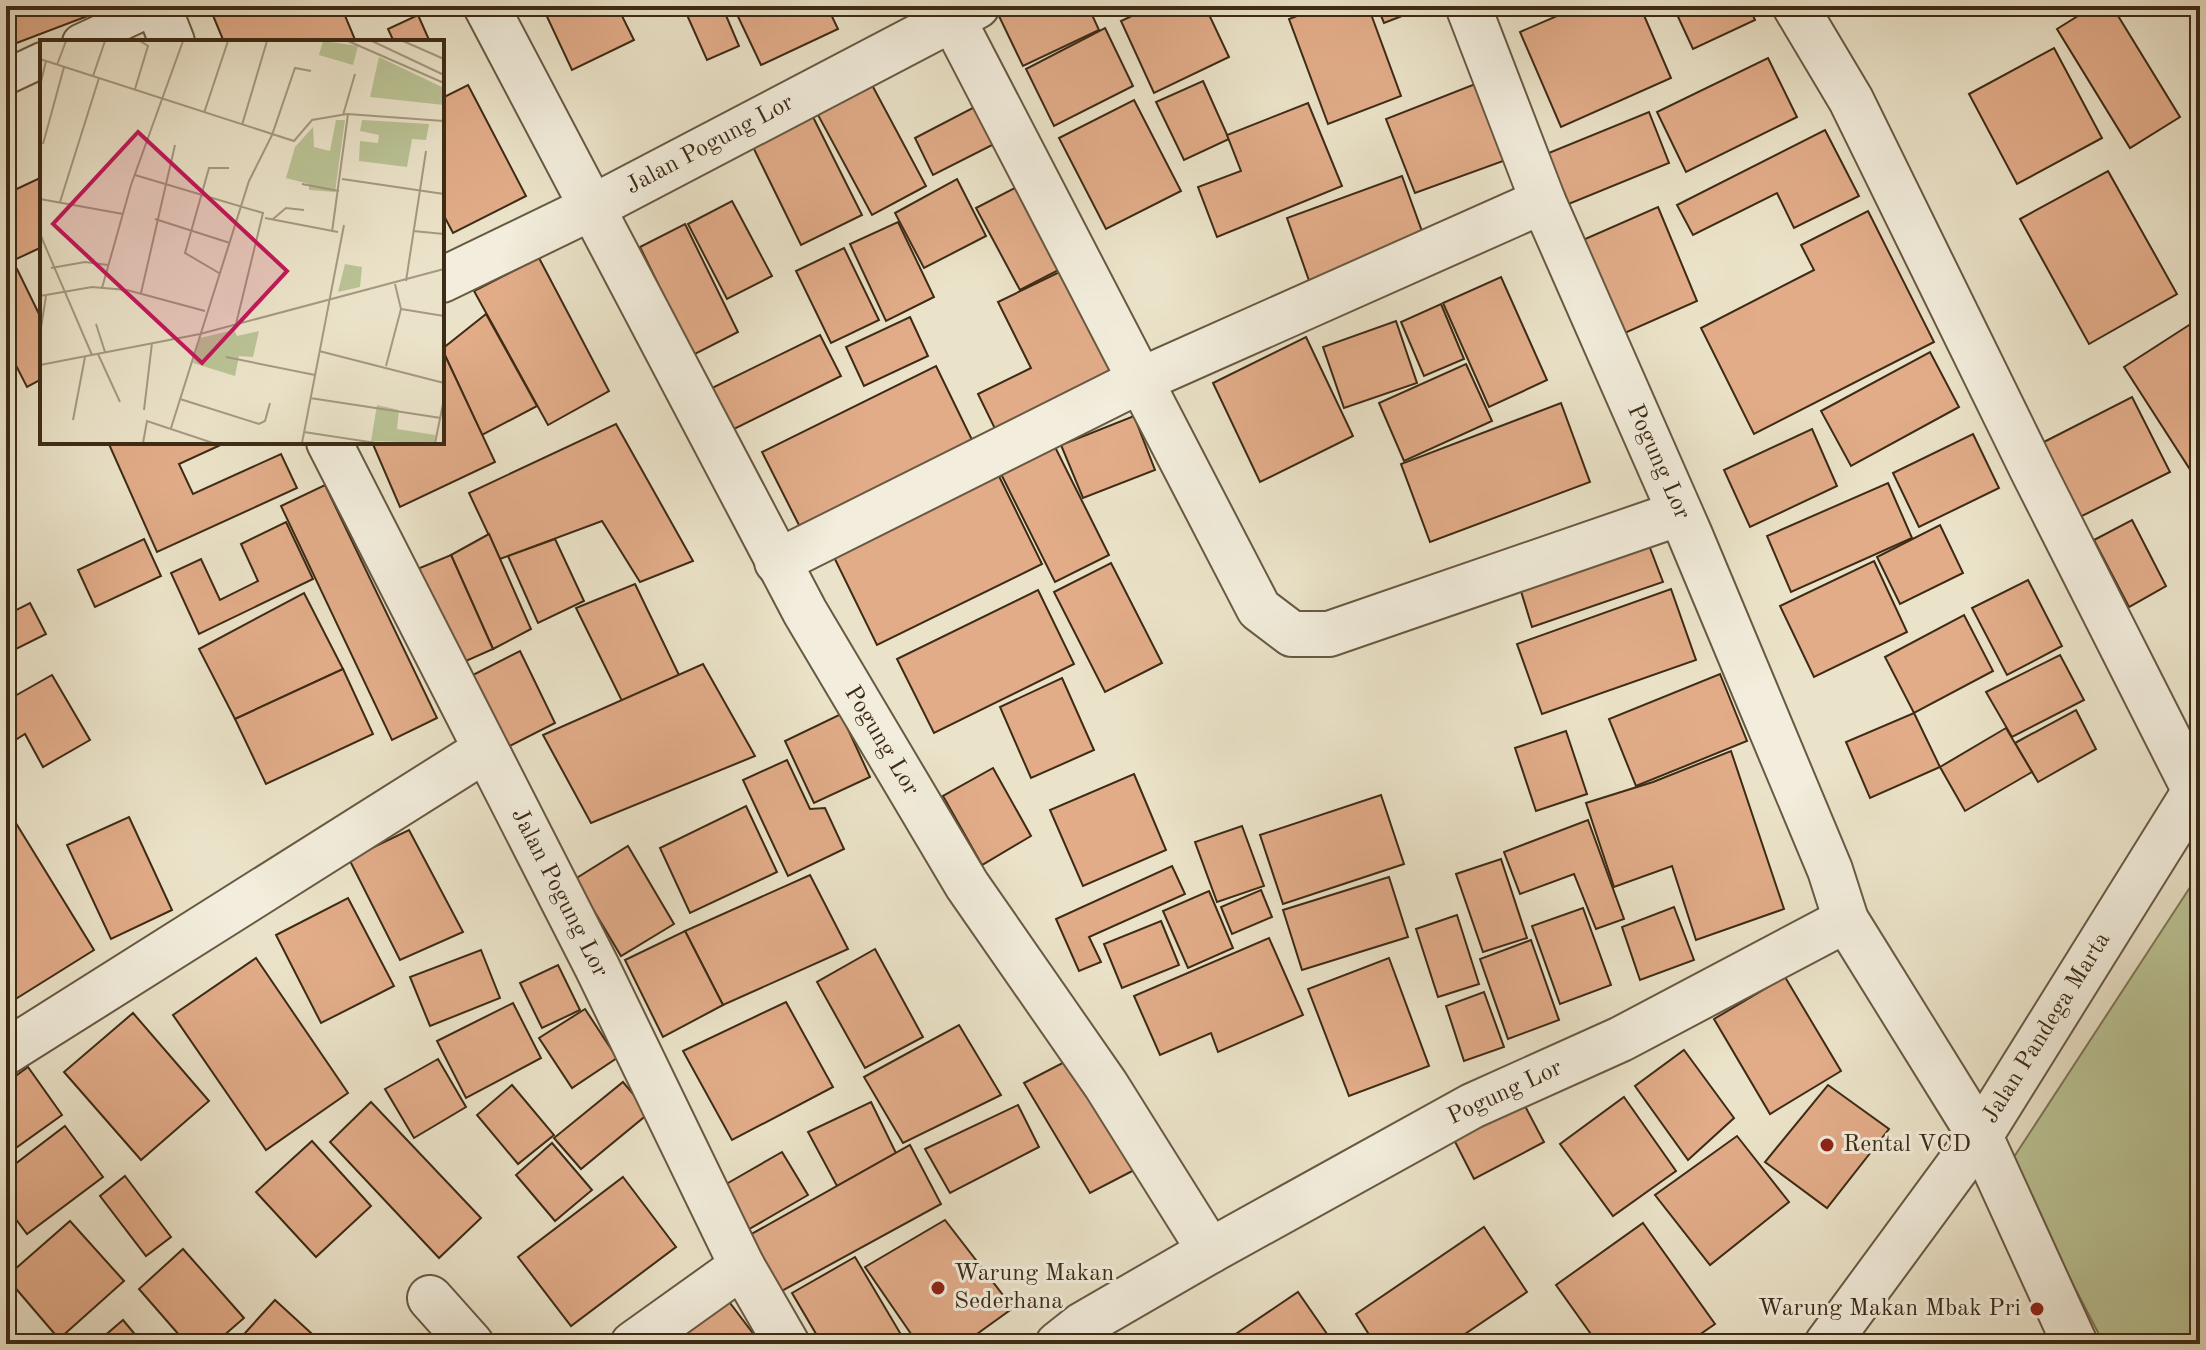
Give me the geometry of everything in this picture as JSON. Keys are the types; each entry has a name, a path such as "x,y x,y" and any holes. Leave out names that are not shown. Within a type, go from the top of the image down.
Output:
{"street":[{"path":"158,6 171,40"},
{"name":"Pogung Lor","path":"486,6 595,206 777,562 967,885 1106,1085 1210,1251"},
{"name":"Pogung Lor","path":"1468,6 1543,201 1680,513 1830,870 1846,920 1980,1136 2075,1344"},
{"path":"1795,6 1851,100 2197,787"},
{"path":"958,10 1141,380 1259,609 1292,634 1329,634 1680,513"},
{"name":"Jalan Pogung Lor","path":"444,279 595,206 958,10"},
{"path":"777,562 1141,380 1543,201"},
{"name":"Jalan Pogung Lor","path":"330,444 597,967 742,1266 787,1344"},
{"path":"6,1052 485,750"},
{"name":"Jalan Pandega Marta","path":"1827,1344 1980,1136 2197,787"},
{"name":"Pogung Lor","path":"1058,1344 1082,1325 1210,1251 1472,1106 1621,1039 1846,920"},
{"path":"633,1344 742,1266"},
{"path":"430,1298 471,1344"}],"lane":[{"path":"84,40 158,6"},
{"path":"6,77 40,61"}],"green space":[{"path":"2200,872 2200,1344 2104,1344 2010,1163"}],"building":[{"path":"6,6 99,6 101,11 6,47"},
{"path":"209,6 341,6 355,40 223,40"},
{"path":"542,6 617,6 634,40 572,70"},
{"path":"683,6 722,6 739,46 707,60"},
{"path":"733,6 827,6 838,29 761,65"},
{"path":"1008,6 1088,6 1099,30 1023,66 997,12"},
{"path":"1153,6 1205,6 1229,57 1154,93 1121,21"},
{"path":"1323,6 1368,6 1401,96 1328,124 1289,19"},
{"path":"1377,6 1428,6 1384,23"},
{"path":"1580,6 1640,6 1671,78 1561,127 1520,32"},
{"path":"1673,6 1749,6 1755,20 1693,49"},
{"path":"2094,6 2112,6 2180,117 2130,148 2057,29"},
{"path":"418,15 429,40 393,40 388,29"},
{"path":"1105,28 1133,86 1054,126 1026,69"},
{"path":"2054,48 2102,138 2017,184 1969,94"},
{"path":"1768,58 1797,117 1686,172 1657,112"},
{"path":"1488,79 1517,156 1415,193 1386,119"},
{"path":"1203,81 1229,139 1184,160 1156,102"},
{"path":"468,85 526,196 453,233 444,216 444,97"},
{"path":"872,85 926,186 872,215 818,115"},
{"path":"988,100 1008,137 933,175 915,138"},
{"path":"1134,100 1181,191 1106,229 1059,138"},
{"path":"1308,103 1342,186 1217,237 1198,187 1241,171 1227,135"},
{"path":"1649,112 1669,163 1554,210 1534,159"},
{"path":"813,117 862,215 801,245 753,147"},
{"path":"1825,130 1859,196 1794,228 1777,193 1693,235 1677,205"},
{"path":"2108,171 2177,294 2089,344 2020,219"},
{"path":"1402,176 1428,248 1312,289 1287,218"},
{"path":"40,178 40,248 10,262 6,254 6,194"},
{"path":"1034,178 1076,261 1020,290 976,208"},
{"path":"957,179 986,236 924,268 895,213"},
{"path":"732,201 772,276 727,299 688,224"},
{"path":"1658,207 1697,301 1618,336 1576,243"},
{"path":"1868,211 1934,342 1754,434 1701,328 1814,270 1801,245"},
{"path":"898,222 934,297 886,321 850,244"},
{"path":"685,224 738,332 693,355 640,247"},
{"path":"844,248 879,320 831,343 796,271"},
{"path":"539,258 609,391 548,425 474,291"},
{"path":"1074,265 1128,375 1000,439 978,394 1031,368 998,302"},
{"path":"17,269 40,316 40,380 27,387 6,346 6,275"},
{"path":"1501,277 1547,380 1489,407 1443,303"},
{"path":"1441,304 1464,359 1424,376 1401,322"},
{"path":"486,314 537,406 482,435 444,347"},
{"path":"910,317 928,356 864,386 846,347"},
{"path":"2200,318 2200,485 2124,367"},
{"path":"1396,321 1417,383 1344,408 1323,347"},
{"path":"820,335 841,376 726,433 706,391"},
{"path":"1306,337 1353,436 1260,482 1213,383"},
{"path":"1930,352 1959,407 1851,466 1821,411"},
{"path":"444,353 495,462 400,507 373,444 444,444"},
{"path":"1466,364 1492,421 1404,461 1379,403"},
{"path":"936,366 976,448 803,533 762,452"},
{"path":"2132,397 2170,472 2074,520 2036,446"},
{"path":"1561,403 1590,482 1430,542 1401,464"},
{"path":"1134,416 1155,470 1083,498 1061,445"},
{"path":"616,424 693,561 640,582 602,521 500,559 469,493"},
{"path":"1812,429 1837,486 1750,527 1724,470"},
{"path":"1973,434 1999,488 1919,527 1893,473"},
{"path":"1053,443 1109,555 1055,582 999,470"},
{"path":"109,444 223,444 179,464 193,494 281,454 297,488 157,552"},
{"path":"994,466 1042,564 877,645 829,547"},
{"path":"1888,483 1912,538 1791,592 1767,536"},
{"path":"325,485 437,718 392,740 281,506"},
{"path":"2132,520 2166,586 2129,607 2094,540"},
{"path":"286,522 313,579 199,634 171,573 201,559 220,600 258,581 241,544"},
{"path":"1940,525 1963,573 1900,604 1877,557"},
{"path":"1642,527 1663,582 1532,627 1516,575"},
{"path":"489,534 531,629 493,649 451,555"},
{"path":"144,539 161,576 95,607 78,570"},
{"path":"555,539 584,601 538,623 508,556"},
{"path":"451,555 493,649 448,669 403,575"},
{"path":"1874,561 1907,632 1814,677 1780,606"},
{"path":"1111,563 1162,663 1105,692 1054,592"},
{"path":"2028,580 2062,646 2007,675 1972,608"},
{"path":"635,584 679,675 622,701 576,608"},
{"path":"1671,589 1696,660 1542,714 1517,644"},
{"path":"1038,590 1074,664 934,733 897,659"},
{"path":"304,593 343,669 235,719 199,649"},
{"path":"30,603 46,634 6,654 6,615"},
{"path":"1964,615 1993,671 1914,713 1885,657"},
{"path":"520,651 555,723 506,748 471,676"},
{"path":"2060,655 2084,700 2012,737 1986,692"},
{"path":"703,664 755,756 591,823 543,735"},
{"path":"343,669 373,734 266,784 235,719"},
{"path":"1720,674 1747,741 1636,786 1609,719"},
{"path":"52,675 90,740 43,767 25,734 6,746 6,701"},
{"path":"1062,678 1094,750 1031,778 1000,707"},
{"path":"2076,710 2096,749 2038,782 2015,743"},
{"path":"1914,713 1940,767 1870,798 1846,742"},
{"path":"841,714 870,777 814,803 785,741"},
{"path":"2006,728 2032,772 1965,811 1940,767"},
{"path":"1566,731 1587,794 1536,811 1515,748"},
{"path":"1731,751 1784,909 1696,940 1672,866 1614,887 1586,803 1653,782"},
{"path":"787,760 810,809 825,808 844,849 788,876 743,780"},
{"path":"993,768 1031,836 982,865 943,796"},
{"path":"1134,774 1166,850 1083,886 1050,810"},
{"path":"1381,795 1404,864 1283,904 1260,835"},
{"path":"746,806 777,872 690,913 660,848"},
{"path":"6,807 94,950 6,1005"},
{"path":"129,817 172,910 111,939 67,845"},
{"path":"1588,820 1624,919 1596,929 1574,874 1520,894 1504,852"},
{"path":"1242,826 1264,886 1217,902 1195,842"},
{"path":"409,830 463,932 400,960 349,859"},
{"path":"628,846 674,924 621,956 575,879"},
{"path":"1501,859 1527,938 1483,952 1456,874"},
{"path":"1172,866 1185,894 1089,937 1101,962 1079,971 1056,919"},
{"path":"810,875 848,949 723,1005 685,931"},
{"path":"1389,877 1408,937 1302,970 1283,910"},
{"path":"1261,890 1272,917 1232,934 1221,907"},
{"path":"1209,891 1233,948 1188,968 1163,911"},
{"path":"348,898 394,986 321,1023 276,935"},
{"path":"1674,907 1694,960 1640,980 1622,927"},
{"path":"1583,908 1611,985 1560,1004 1532,926"},
{"path":"1457,915 1479,984 1438,997 1416,929"},
{"path":"1161,921 1179,965 1122,988 1104,944"},
{"path":"685,931 723,1005 663,1037 625,960"},
{"path":"1269,938 1303,1015 1218,1052 1211,1033 1160,1055 1134,996"},
{"path":"1531,940 1559,1020 1508,1039 1480,959"},
{"path":"875,949 923,1037 865,1068 817,982"},
{"path":"481,950 500,998 430,1026 410,977"},
{"path":"256,958 348,1093 266,1150 173,1015"},
{"path":"1389,958 1429,1066 1349,1096 1308,989"},
{"path":"558,965 580,1010 542,1028 520,983"},
{"path":"1785,977 1841,1071 1770,1114 1714,1019"},
{"path":"1484,992 1504,1047 1464,1061 1446,1006"},
{"path":"786,1002 833,1087 732,1140 683,1051"},
{"path":"513,1003 541,1058 466,1098 437,1041"},
{"path":"585,1009 617,1058 572,1088 539,1038"},
{"path":"133,1013 209,1101 141,1160 64,1072"},
{"path":"959,1025 1001,1095 903,1143 864,1077"},
{"path":"1684,1050 1734,1118 1688,1160 1635,1086"},
{"path":"1076,1056 1140,1167 1090,1193 1024,1083"},
{"path":"438,1059 466,1107 414,1138 385,1089"},
{"path":"28,1067 62,1115 6,1155 6,1083"},
{"path":"623,1082 649,1113 581,1169 554,1138"},
{"path":"512,1085 554,1135 518,1164 477,1115"},
{"name":"Rental VCD","path":"1828,1085 1889,1129 1827,1208 1765,1162"},
{"path":"1517,1091 1544,1142 1474,1179 1448,1128"},
{"path":"1624,1097 1676,1171 1613,1216 1560,1144"},
{"path":"371,1102 481,1218 439,1258 330,1142"},
{"path":"871,1102 896,1153 837,1186 808,1132"},
{"path":"1018,1105 1039,1147 950,1193 925,1149"},
{"path":"65,1126 103,1177 27,1234 6,1206 6,1171"},
{"path":"1737,1136 1789,1202 1710,1265 1655,1195"},
{"path":"312,1141 371,1206 316,1257 256,1192"},
{"path":"552,1143 592,1190 555,1221 516,1175"},
{"path":"910,1145 941,1204 780,1292 748,1236"},
{"path":"782,1152 808,1195 739,1235 714,1191"},
{"path":"125,1176 171,1237 146,1256 100,1196"},
{"path":"623,1177 676,1247 571,1326 518,1257"},
{"name":"Warung Makan Sederhana","path":"945,1220 1013,1308 963,1344 918,1344 865,1267"},
{"path":"70,1221 124,1281 59,1339 6,1277"},
{"path":"1643,1223 1715,1324 1686,1344 1598,1344 1556,1285"},
{"path":"1484,1227 1527,1292 1450,1344 1375,1344 1356,1314"},
{"path":"183,1249 244,1318 214,1344 187,1344 139,1289"},
{"path":"855,1257 906,1343 822,1344 792,1293"},
{"path":"1298,1292 1334,1344 1221,1344"},
{"path":"724,1295 761,1344 662,1344"},
{"path":"275,1300 323,1344 235,1344"},
{"path":"123,1320 143,1344 95,1344"}],"place":[{"name":"Rental VCD","path":"1827,1145"},
{"name":"Warung Makan Sederhana","path":"938,1288"},
{"name":"Warung Makan Mbak Pri","path":"2037,1309"}]}
